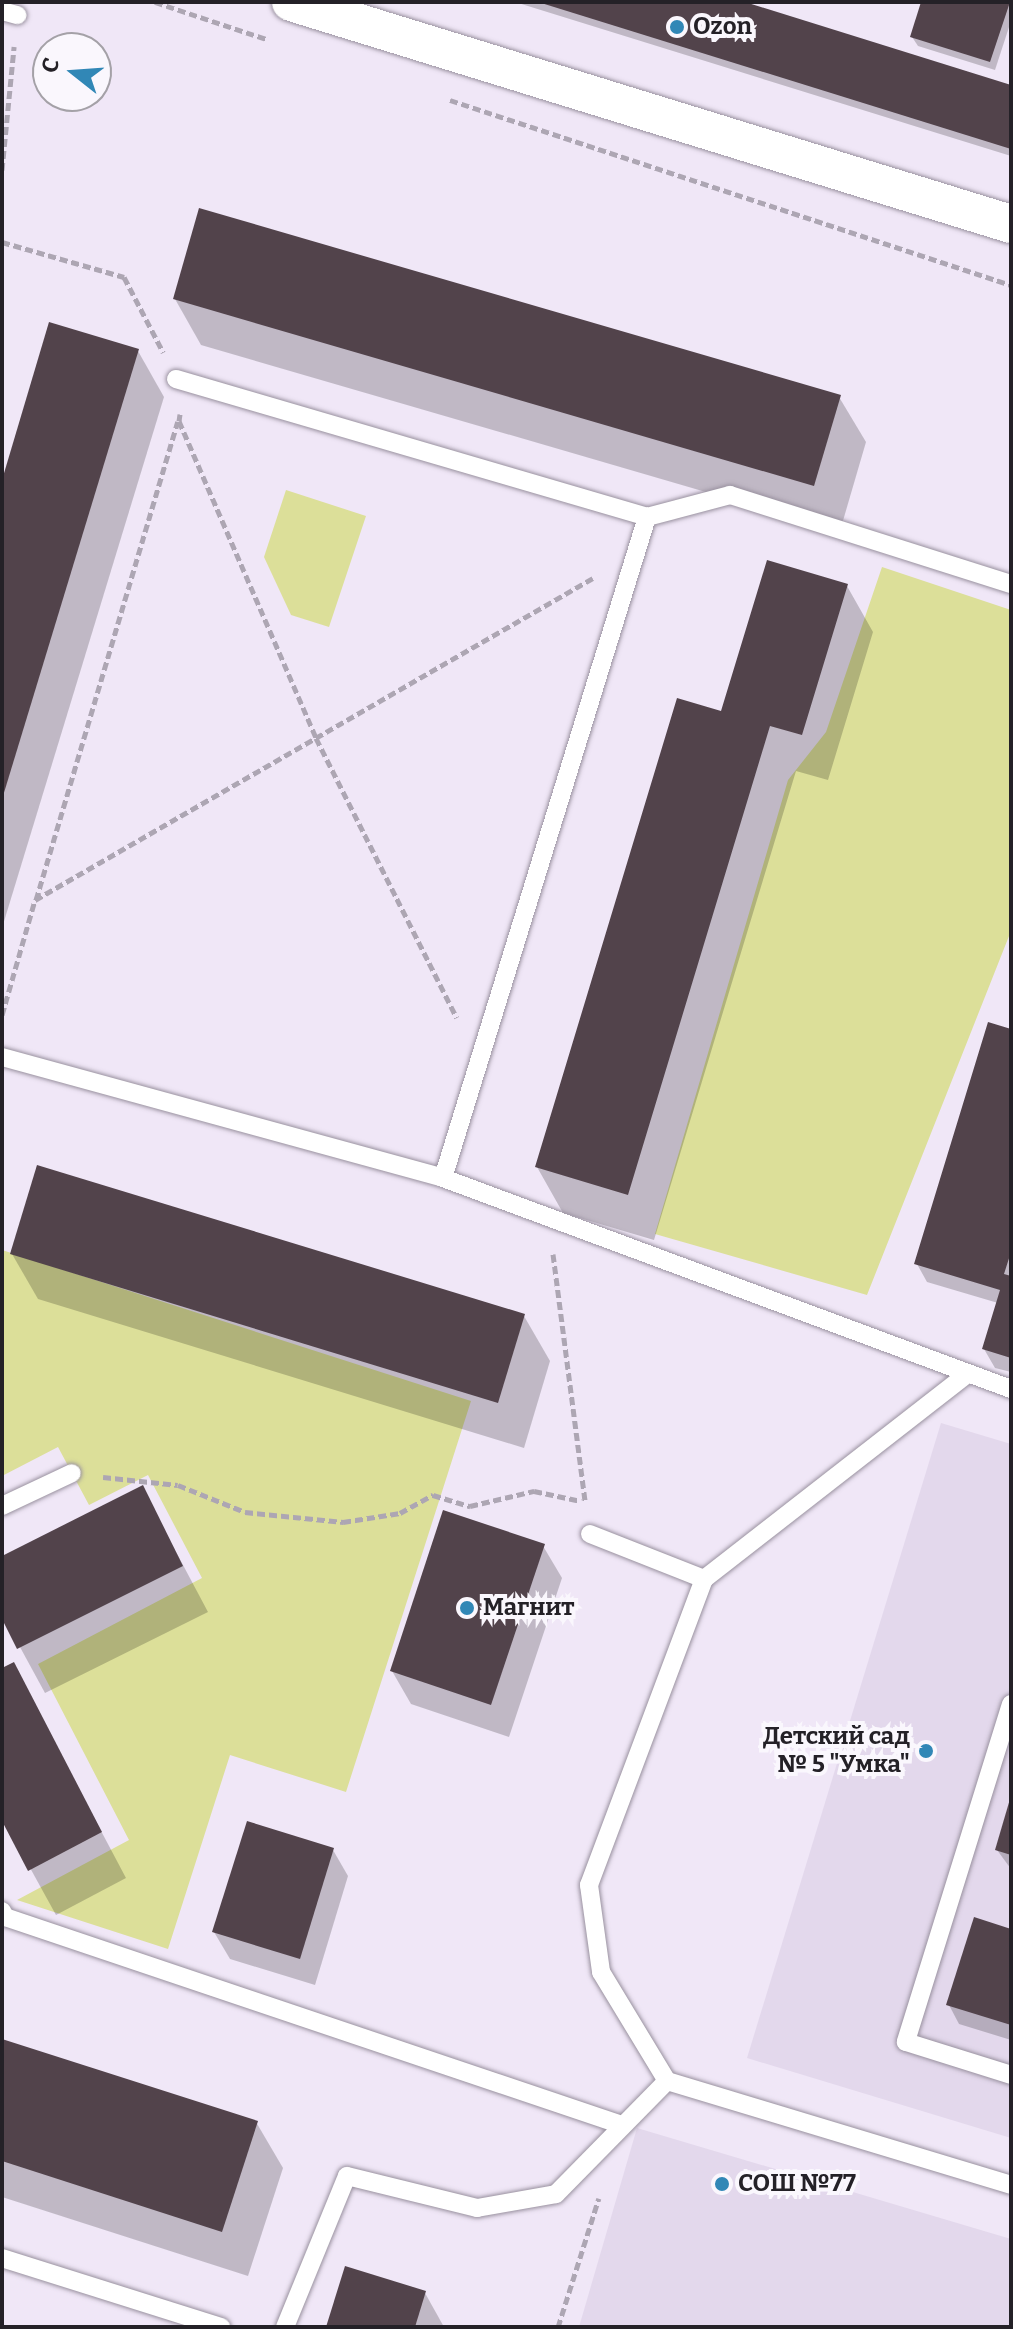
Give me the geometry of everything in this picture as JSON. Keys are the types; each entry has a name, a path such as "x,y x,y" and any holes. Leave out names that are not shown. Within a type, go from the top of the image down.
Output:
{"street":[{"path":"291,2 1011,224"}],"lane":[{"path":"183,380 647,517 730,495 1011,584"},
{"path":"443,1178 647,517"},
{"path":"2,1057 443,1178 1011,1389"},
{"path":"967,1374 704,1579 589,1885 601,1972 667,2081 1011,2185"},
{"path":"2,1506 72,1473"},
{"path":"590,1534 704,1579"},
{"path":"1011,1704 906,2042 1011,2075"},
{"path":"2,1911 5,1917 622,2125"},
{"path":"285,2327 347,2176 477,2208 556,2194 667,2081"},
{"path":"2,2258 221,2327"}],"path":[{"path":"155,2 275,42"},
{"path":"2,170 9,13"},
{"path":"440,96 1011,285"},
{"path":"2,242 124,277 183,380 179,421 2,1015"},
{"path":"179,421 316,738 479,1062"},
{"path":"35,900 635,554"},
{"path":"548,1217 590,1534"},
{"path":"72,1473 178,1485 245,1512 343,1522 400,1513 433,1495 470,1506 534,1491 585,1502"},
{"path":"558,2327 622,2125"}],"shaded area":[{"name":"Детский сад № 5 \"Умка\"","path":"941,1423 1011,1444 1011,2138 747,2058"},
{"name":"СОШ №77","path":"637,2128 1011,2239 1011,2327 579,2327"}],"green space":[{"path":"286,490 366,516 329,627 291,615 264,557"},
{"path":"882,567 1011,610 1011,931 867,1295 655,1234 788,780 826,732"},
{"path":"2,1250 471,1401 346,1792 230,1755 168,1949 17,1900 129,1840 38,1664 202,1578 148,1475 89,1505 58,1447 2,1476"}],"building":[{"path":"538,2 745,2 1011,85 1011,149"},
{"path":"921,2 1010,2 990,62 910,37"},
{"path":"199,208 841,395 814,486 173,299"},
{"path":"49,322 139,349 3,796 2,480"},
{"path":"767,560 848,584 802,735 770,726 628,1195 535,1167 677,698 721,711"},
{"path":"988,1022 1011,1029 1011,1252 1004,1274 1011,1276 1011,1358 982,1349 1000,1290 914,1264"},
{"path":"37,1165 525,1314 498,1403 10,1254"},
{"path":"143,1485 183,1566 17,1649 2,1619 2,1556"},
{"name":"Магнит","path":"443,1510 545,1544 491,1705 390,1671"},
{"path":"14,1662 102,1832 28,1871 2,1821 2,1668"},
{"path":"1011,1799 1011,1855 995,1850"},
{"path":"247,1821 334,1848 300,1959 212,1932"},
{"path":"974,1917 1011,1929 1011,2025 946,2005"},
{"path":"2,2039 258,2121 222,2232 2,2161"},
{"path":"345,2266 426,2291 415,2327 326,2327"}],"place":[{"name":"Ozon","path":"677,27"},
{"name":"Магнит","path":"467,1608"},
{"name":"Детский сад № 5 \"Умка\"","path":"926,1751"},
{"name":"СОШ №77","path":"722,2184"}]}
